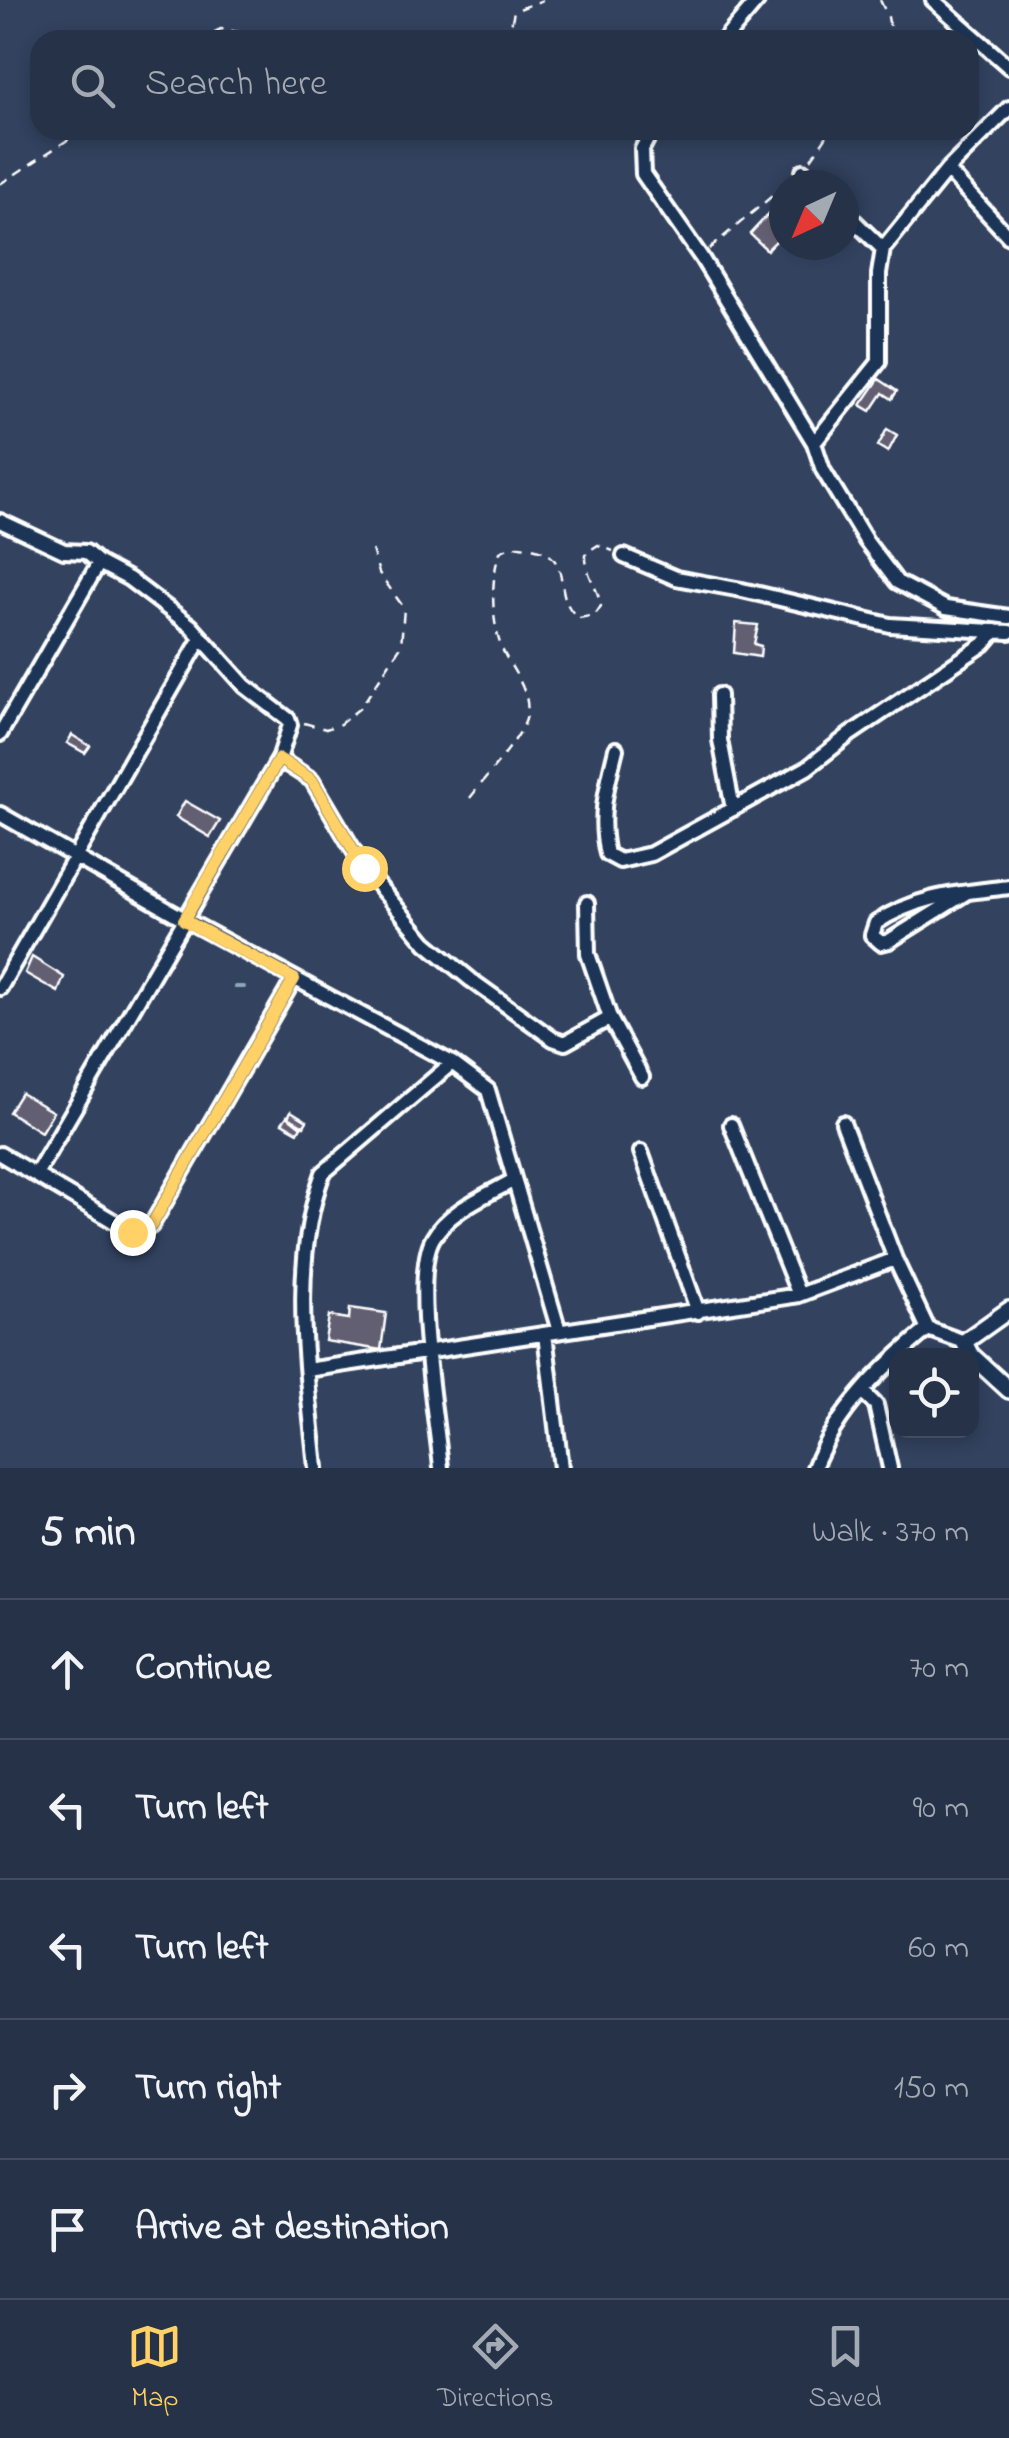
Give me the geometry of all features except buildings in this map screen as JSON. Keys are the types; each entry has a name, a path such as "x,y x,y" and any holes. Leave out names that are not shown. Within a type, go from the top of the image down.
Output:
{"street":[{"path":"732,30 758,0"},
{"path":"933,0 967,30"},
{"path":"979,41 1009,67"},
{"path":"979,138 1009,108"},
{"path":"647,140 642,149 643,174 701,257 814,443 823,470 866,542 896,582 946,608 1009,617"},
{"path":"814,443 879,362 882,249 977,140"},
{"path":"947,170 1009,237"},
{"path":"859,227 882,249"},
{"path":"0,521 64,551 86,552 129,579 201,638 245,686 288,718 290,726 279,759 36,1174"},
{"path":"624,556 676,578 890,625 1002,632"},
{"path":"0,734 99,563"},
{"path":"616,749 601,828 606,854 620,861 652,854 807,768 849,734 1002,632"},
{"path":"0,988 201,638"},
{"path":"719,695 720,740 734,810"},
{"path":"279,759 312,780 364,868 426,942 472,980 553,1039 565,1043 610,1018"},
{"path":"0,814 184,920 452,1062 488,1090 552,1333 561,1468"},
{"path":"966,893 889,940 881,943 872,934 876,923 910,904 934,896 1009,887"},
{"path":"587,903 588,954 610,1018 642,1076"},
{"path":"0,1154 132,1232 151,1226 294,979"},
{"path":"316,1468 304,1296 308,1220 322,1173 452,1062"},
{"path":"843,1124 895,1259 928,1329 963,1348"},
{"path":"731,1125 799,1294"},
{"path":"642,1152 698,1312"},
{"path":"441,1468 423,1282 432,1239 451,1217 514,1180"},
{"path":"307,1370 799,1294 895,1259"},
{"path":"972,1348 1009,1310"},
{"path":"814,1468 824,1442 881,1367 928,1329"},
{"path":"979,1361 1009,1390"},
{"path":"863,1392 876,1404 890,1468"}],"path":[{"path":"510,30 514,11 542,0"},
{"path":"880,0 890,30"},
{"path":"0,184 68,140"},
{"path":"701,257 769,199"},
{"path":"470,798 525,722 528,700 502,650 496,626 494,567 500,552 513,544 546,551 558,562 569,611 579,618 595,615 601,606 598,590 586,571 586,553 598,545 624,556"},
{"path":"288,718 326,729 340,724 361,708 401,646 404,608 379,573 372,550"}],"waterway":[{"path":"235,987 244,987"}],"route":[{"path":"132,1232 151,1226 294,979 184,920 279,759 312,780 364,868"}]}
